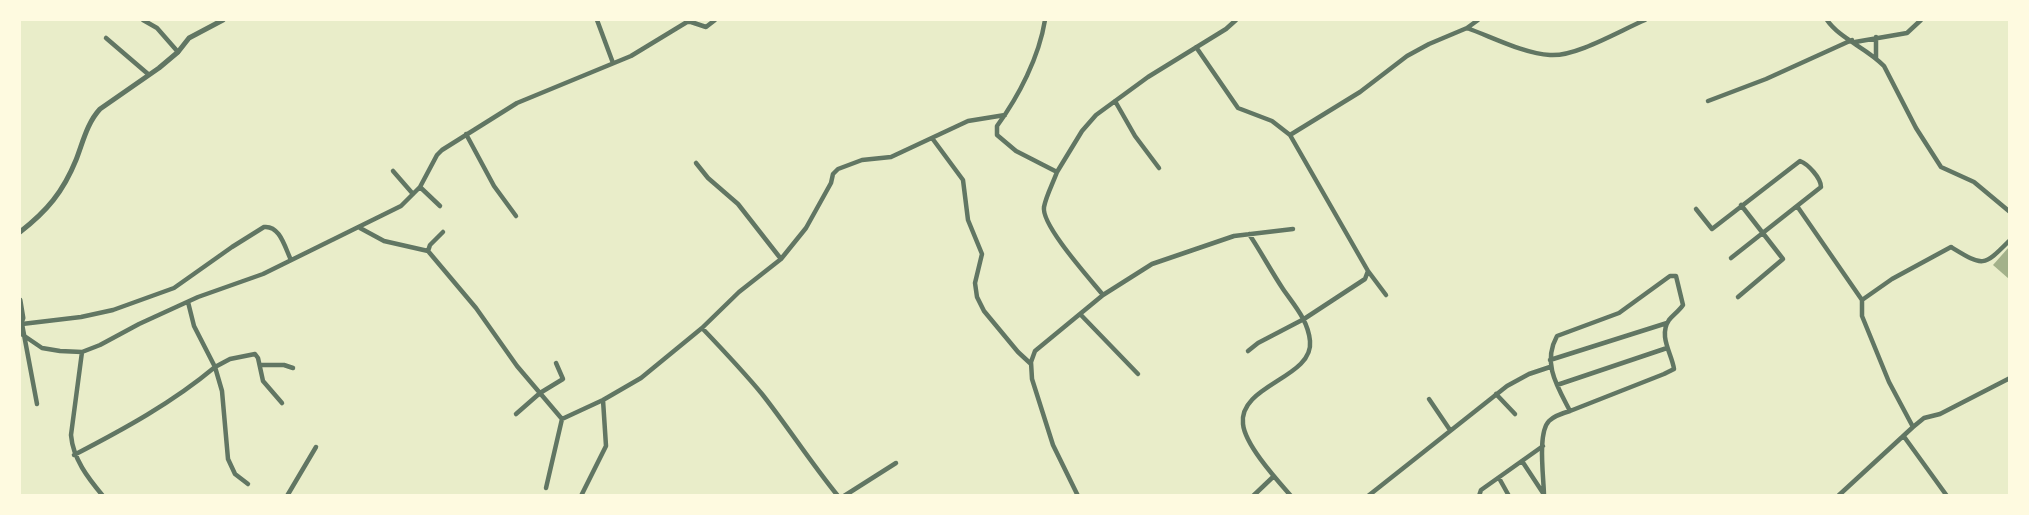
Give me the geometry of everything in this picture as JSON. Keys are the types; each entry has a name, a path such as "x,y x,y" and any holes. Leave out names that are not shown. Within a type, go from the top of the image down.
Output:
{"street":[{"path":"143,20 157,28 178,52"},
{"path":"20,232 39,218 55,200 70,175 93,117 100,109 178,52 189,38 223,20"},
{"path":"597,20 613,63"},
{"path":"20,333 42,348 82,352 188,302 263,274 401,206 420,187 437,155 466,134 517,103 631,56 689,21 706,27 715,20"},
{"path":"1045,20 1044,29 1024,81 997,126 997,135 1016,152 1057,172"},
{"path":"1103,295 1044,218 1044,207 1057,172 1088,124 1115,101 1148,77 1226,29 1236,20"},
{"path":"1290,135 1360,92 1407,56 1467,28 1478,20"},
{"path":"1467,28 1532,51 1558,55 1583,48 1645,20"},
{"path":"1827,20 1832,27 1876,58 1888,71 1916,128 1941,167 1974,182 2010,212"},
{"path":"1708,101 1766,79 1853,41 1907,33 1921,20"},
{"path":"1876,37 1876,58"},
{"path":"106,38 148,74"},
{"path":"1196,47 1238,108 1272,121 1290,135 1368,271 1386,295"},
{"path":"1115,101 1134,136 1159,168"},
{"path":"562,419 603,400 641,378 781,259 806,228 836,170 862,160 891,157 968,121 1005,115"},
{"path":"466,134 495,186 516,216"},
{"path":"932,138 963,180 968,220 982,254 975,283 984,311 1031,364"},
{"path":"1696,209 1712,229 1802,161 1821,184 1731,258"},
{"path":"696,163 708,178 738,204 781,259"},
{"path":"393,171 413,195"},
{"path":"420,187 440,206"},
{"path":"1738,297 1783,259 1741,206"},
{"path":"1797,206 1862,300 1862,316 1889,382 1913,427"},
{"path":"21,325 113,310 174,288 232,247 268,226 276,231 291,260"},
{"path":"360,228 384,241 428,251 476,308 517,366 562,419"},
{"path":"1078,495 1053,446 1032,379 1031,364 1035,351 1103,295 1152,264 1234,236 1293,229"},
{"path":"428,251 428,247 443,232"},
{"path":"1249,234 1304,319 1310,341 1307,357 1251,401 1243,413 1242,425 1246,435 1274,476 1291,495"},
{"path":"1862,300 1892,279 1951,247 1974,261 1985,262 2010,240"},
{"path":"1248,351 1258,343 1304,319 1365,279 1368,271"},
{"path":"1522,461 1544,495 1542,438 1548,422 1673,370 1674,366 1667,348 1665,332 1667,323 1683,305 1675,275 1670,276 1619,313 1560,334 1554,341 1550,367 1570,411"},
{"path":"20,300 21,325 26,336 38,404"},
{"path":"188,302 194,326 215,367 222,391 228,459 235,474 248,484"},
{"path":"1080,314 1138,374"},
{"path":"1550,360 1667,323"},
{"path":"702,328 762,394 809,460 838,495"},
{"path":"1557,385 1667,348"},
{"path":"82,352 71,435 74,455 103,495"},
{"path":"74,455 140,420 188,390 215,367 230,359 255,354 263,381 282,403"},
{"path":"516,414 540,393 563,379 556,363"},
{"path":"260,365 284,365 293,368"},
{"path":"1368,495 1496,394 1529,374 1550,367"},
{"path":"1838,495 1901,436 1924,418 1940,414 2010,378"},
{"path":"1496,394 1515,414"},
{"path":"1429,399 1450,430"},
{"path":"582,495 606,446 603,400"},
{"path":"546,488 562,419"},
{"path":"1901,436 1905,438 1947,495"},
{"path":"1479,495 1481,490 1543,446"},
{"path":"287,495 316,447"},
{"path":"844,495 896,463"},
{"path":"1253,495 1274,476"},
{"path":"1499,478 1509,495"}],"shaded area":[{"path":"2009,247 2009,279 1993,265"}]}
